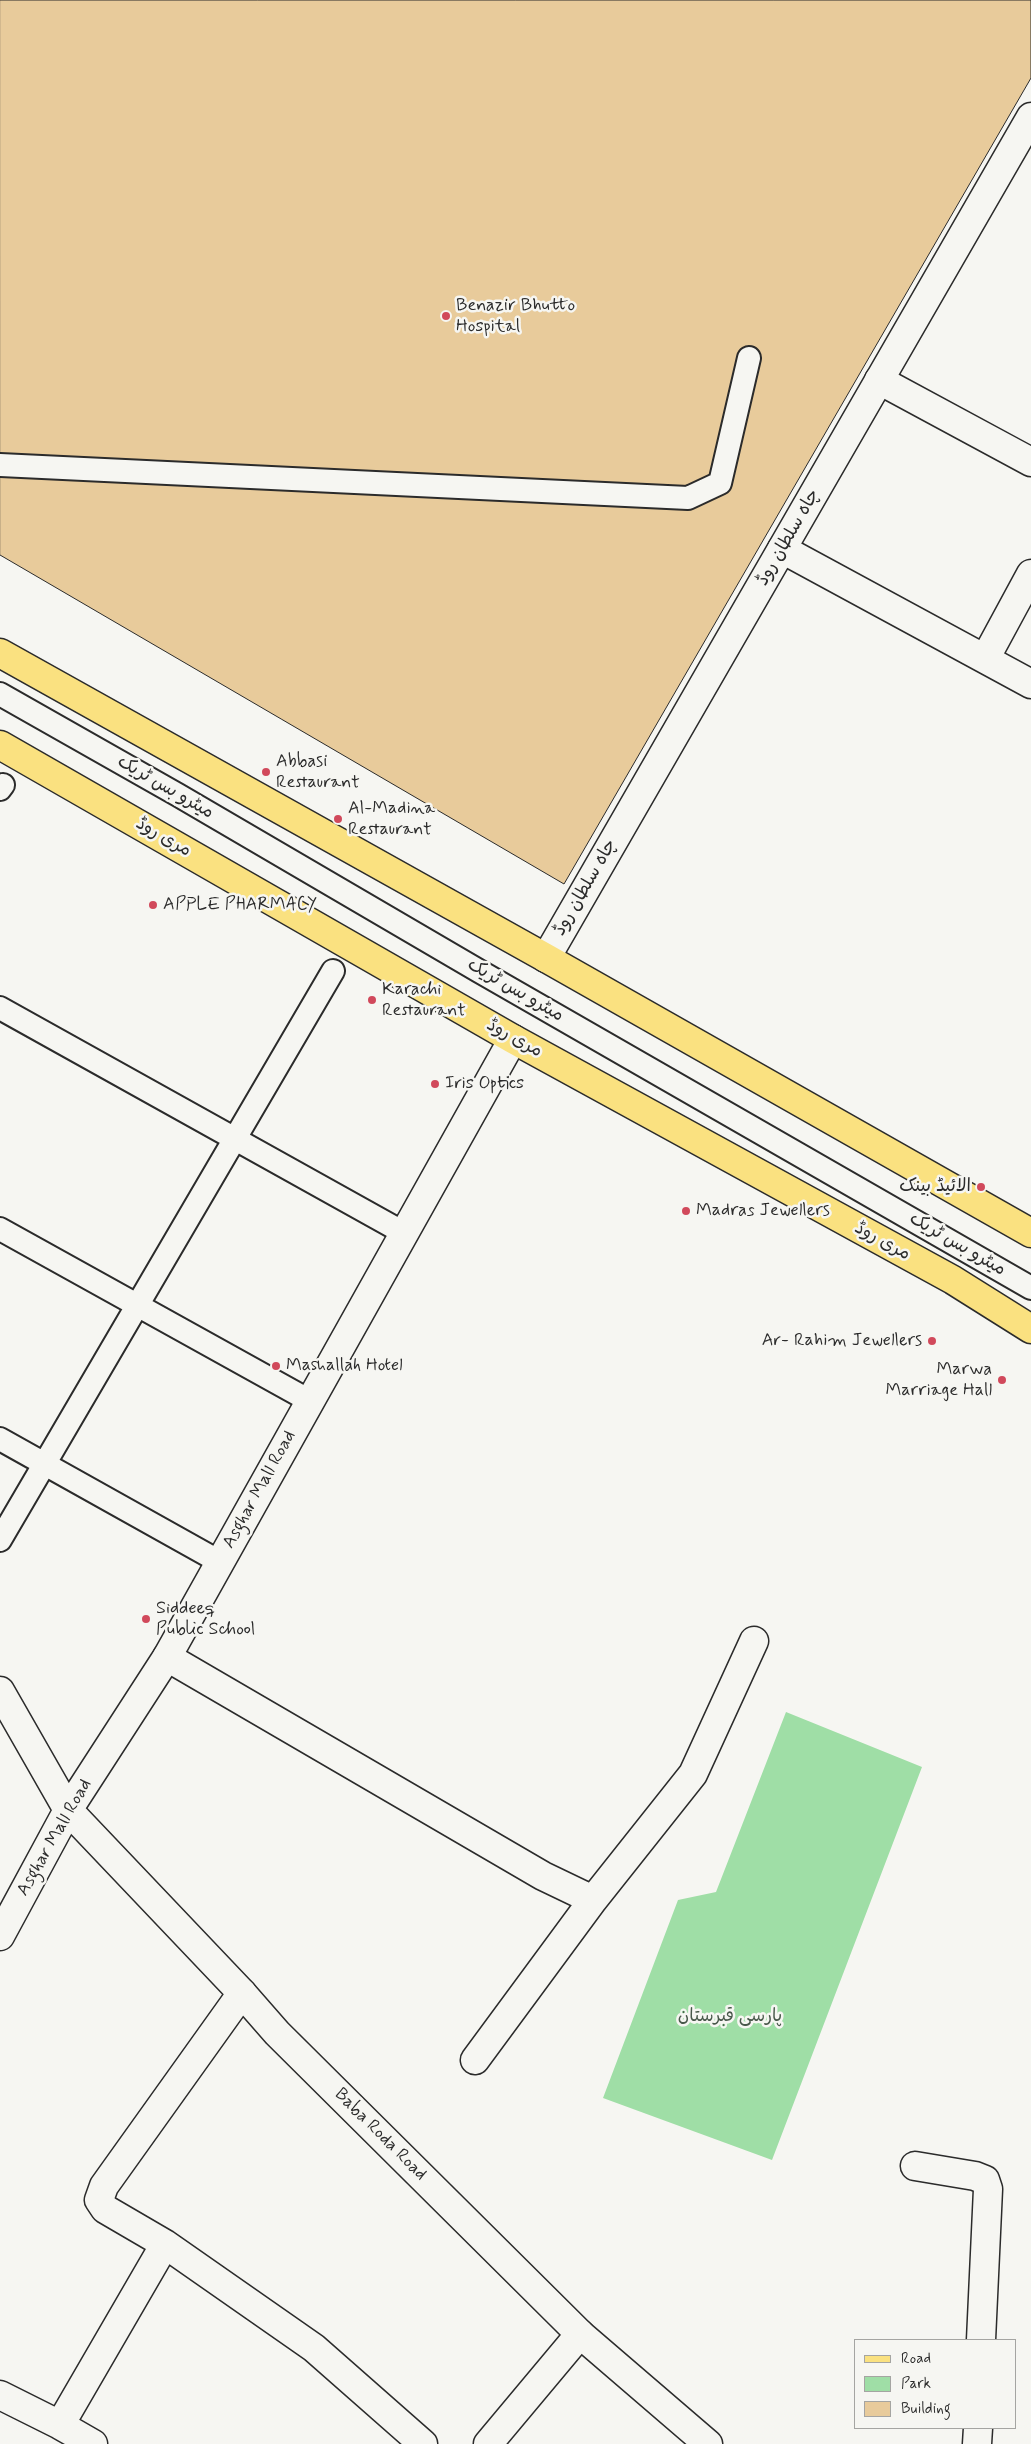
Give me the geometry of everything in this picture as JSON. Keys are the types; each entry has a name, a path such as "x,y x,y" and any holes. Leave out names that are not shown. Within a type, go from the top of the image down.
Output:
{"main road":[{"path":"0,653 546,958 1031,1233"},
{"name":"مری روڈ","path":"0,745 514,1039 953,1280 1031,1329"}],"street":[{"name":"چاہ سلطان روڈ","path":"546,958 1031,117"},
{"path":"879,380 1031,462"},
{"path":"782,549 1031,684"},
{"path":"985,659 1031,574"},
{"name":"Asghar Mall Road","path":"0,1936 68,1810 167,1657 514,1039"},
{"path":"475,2060 594,1900 693,1774 754,1641"},
{"path":"167,1657 543,1876 594,1900"},
{"name":"Baba Roda Road","path":"0,1691 68,1810 242,1993 277,2033 580,2334 708,2444"},
{"path":"242,1993 104,2186 99,2200 105,2209 164,2244 314,2348 423,2444"},
{"path":"915,2166 975,2176 985,2180 988,2189 982,2339"},
{"path":"60,2425 164,2244"},
{"path":"488,2444 580,2334"},
{"path":"0,2396 60,2425 93,2444"},
{"path":"977,2444 978,2429"}],"lane":[{"path":"0,465 688,498 720,482 749,358"},
{"name":"میٹرو بس ٹریک","path":"0,694 178,794 487,976 1031,1288"},
{"path":"0,1540 334,972"},
{"path":"0,1008 404,1233"},
{"path":"0,1229 310,1401"},
{"path":"0,1439 220,1562"}],"green space":[{"name":"پارسی قبرستان","path":"786,1712 922,1767 772,2160 603,2098 678,1900 716,1892"}],"building":[{"name":"Benazir Bhutto Hospital","path":"0,0 1031,0 1031,78 564,884 0,555"}],"place":[{"name":"Benazir Bhutto Hospital","path":"446,316"},
{"name":"Abbasi Restaurant","path":"266,772"},
{"name":"Al-Madina Restaurant","path":"338,819"},
{"name":"APPLE PHARMACY","path":"153,905"},
{"name":"Karachi Restaurant","path":"372,1000"},
{"name":"Iris Optics","path":"435,1084"},
{"name":"الائیڈ بینک","path":"981,1187"},
{"name":"Madras Jewellers","path":"686,1211"},
{"name":"Ar- Rahim Jewellers","path":"932,1341"},
{"name":"Mashallah Hotel","path":"276,1366"},
{"name":"Marwa Marriage Hall","path":"1002,1380"},
{"name":"Siddeeq Public School","path":"146,1619"}]}
